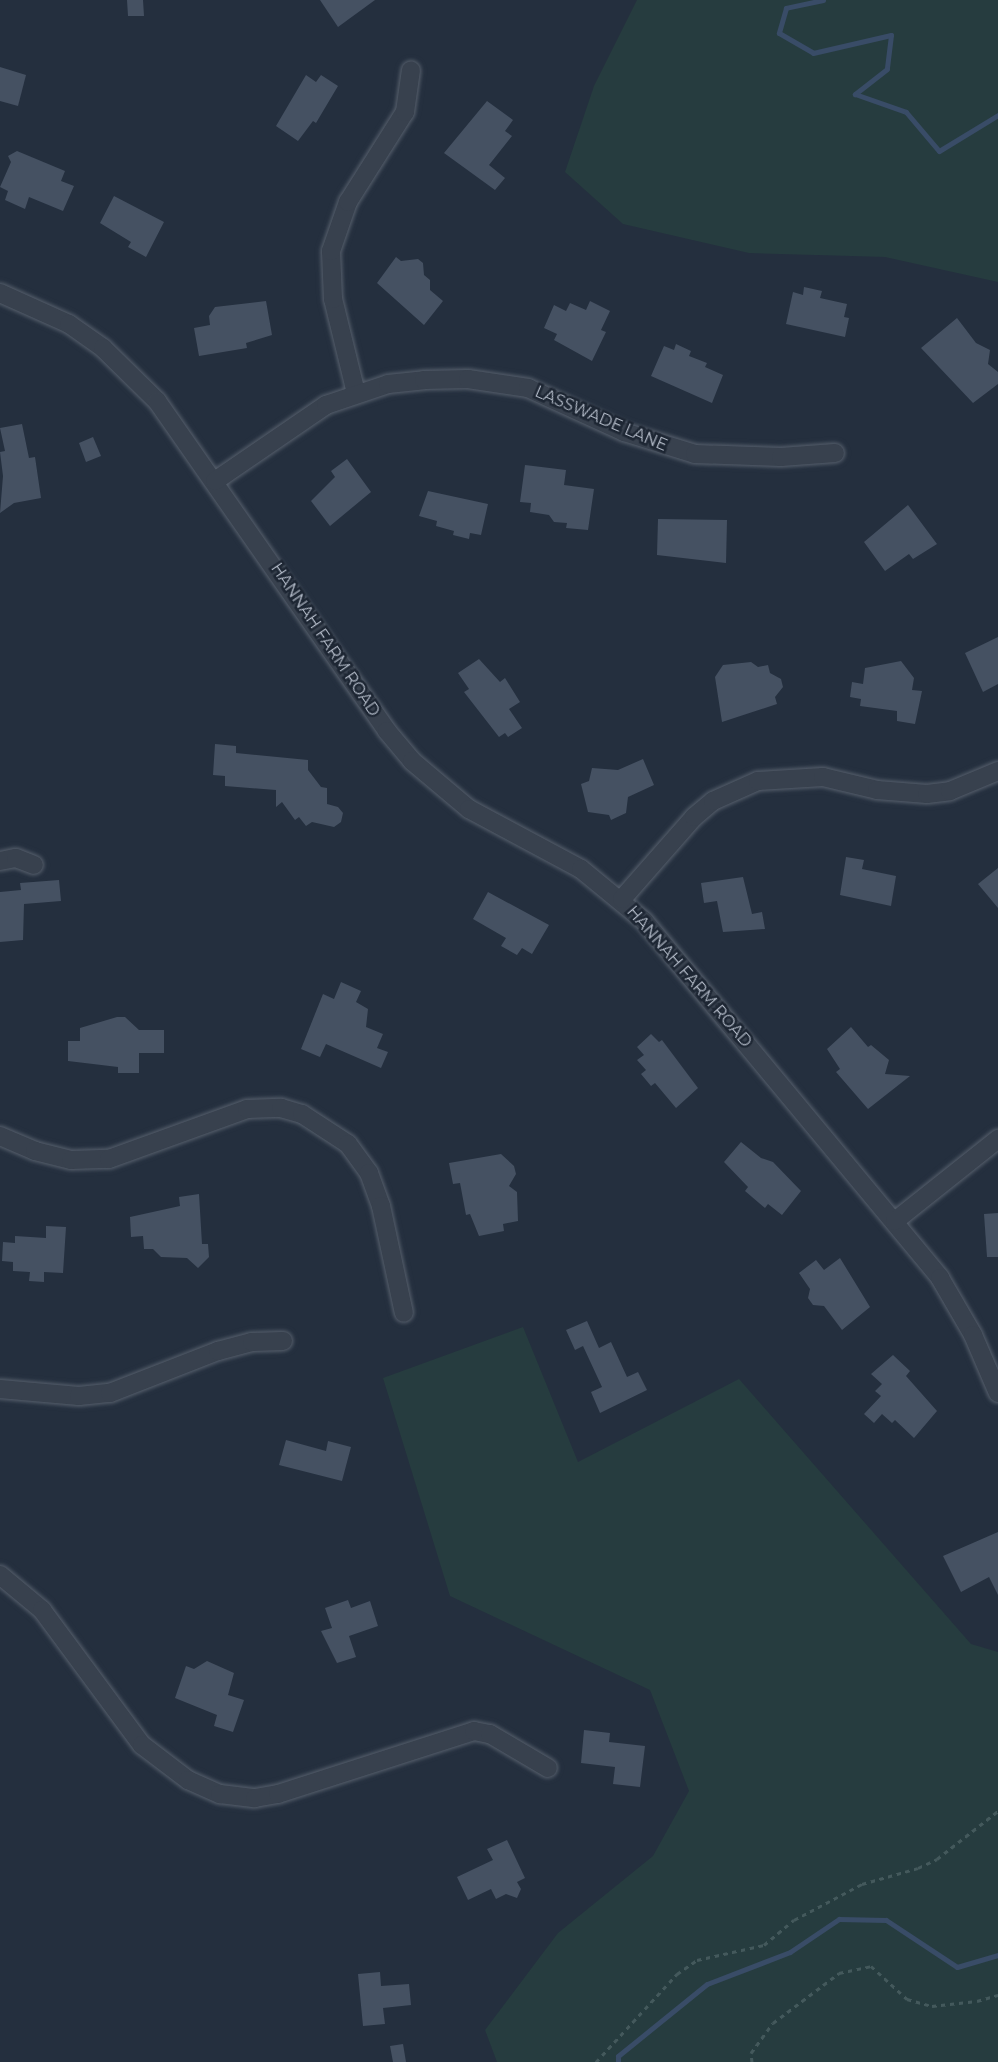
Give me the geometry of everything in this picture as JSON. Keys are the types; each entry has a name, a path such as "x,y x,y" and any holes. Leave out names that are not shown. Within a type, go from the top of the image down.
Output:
{"street":[{"path":"356,393 333,299 331,251 348,202 405,112 411,70"},
{"name":"HANNAH FARM ROAD","path":"0,293 69,324 117,359 157,400 387,731 412,761 469,809 581,869 622,900 741,1035 895,1221 955,1300 998,1393"},
{"name":"LASSWADE LANE","path":"215,481 301,420 356,393 424,381 505,383 559,399 665,447 695,454 753,458 835,453"},
{"path":"622,900 694,817 720,797 758,781 822,777 877,790 927,794 950,790 998,771"},
{"path":"0,861 16,858 34,865"},
{"path":"0,1136 35,1151 71,1160 109,1159 248,1109 281,1108 302,1114 348,1144 369,1173 381,1206 404,1313"},
{"path":"895,1221 998,1139"},
{"path":"0,1389 69,1396 110,1393 218,1351 252,1342 283,1341"},
{"path":"0,1575 42,1610 142,1745 188,1780 219,1794 255,1798 278,1794 474,1731 490,1734 548,1768"}],"path":[{"path":"596,2062 677,1974 697,1960 764,1945 794,1920 862,1884 937,1859 998,1811"},
{"path":"752,2062 751,2053 772,2023 839,1973 871,1966 907,1999 932,2006 977,2001 998,1995"}],"green space":[{"path":"637,0 998,0 998,282 885,257 749,253 623,224 565,172 594,86"},
{"path":"523,1327 578,1462 739,1379 971,1644 998,1652 998,2062 497,2062 485,2030 558,1933 653,1856 689,1791 650,1690 450,1596 383,1378"}],"building":[{"path":"127,0 143,0 144,16 128,16"},
{"path":"320,0 375,0 338,27"},
{"path":"0,67 26,75 18,106 0,101"},
{"path":"306,75 316,82 321,75 338,86 316,123 313,121 298,141 276,126"},
{"path":"487,101 513,120 505,131 512,136 489,165 505,178 495,190 444,153"},
{"path":"17,151 65,171 61,181 74,186 63,211 29,197 25,209 5,200 8,191 0,187 11,162 8,156"},
{"path":"114,196 164,222 146,257 128,247 131,242 100,223"},
{"path":"396,257 401,261 418,259 423,263 424,275 430,280 430,290 443,301 424,325 377,283"},
{"path":"804,287 822,291 820,298 847,304 844,317 849,318 845,337 786,324 793,292 803,295"},
{"path":"266,301 272,335 246,343 247,348 199,356 194,328 210,325 209,316 215,307"},
{"path":"590,301 610,311 601,330 606,332 592,361 554,340 557,334 544,328 554,305 566,311 570,303 586,310"},
{"path":"957,318 976,343 990,350 988,364 998,372 998,384 973,403 921,348"},
{"path":"676,344 691,351 689,356 707,363 705,367 723,375 712,403 651,376 664,346 674,350"},
{"path":"22,424 29,458 35,457 41,498 14,503 0,513 3,476 0,452 5,451 0,428"},
{"path":"93,437 101,456 86,462 79,443"},
{"path":"347,459 371,492 330,526 311,501 335,477 331,471"},
{"path":"525,465 566,470 564,485 594,489 588,530 566,528 567,523 554,522 549,515 530,512 531,503 520,502"},
{"path":"428,491 488,504 481,535 470,533 469,539 453,535 454,531 436,526 437,521 419,516"},
{"path":"908,505 937,544 913,559 909,554 885,571 864,542"},
{"path":"658,519 727,520 726,563 657,555"},
{"path":"998,637 998,684 983,692 965,653"},
{"path":"479,659 500,682 505,678 520,702 509,709 522,728 508,737 505,733 499,737 464,692 469,689 458,673"},
{"path":"901,661 914,678 912,690 922,691 915,724 897,721 897,711 860,706 861,699 850,697 852,682 863,684 865,668"},
{"path":"751,662 758,667 768,665 770,673 781,679 783,687 775,697 777,704 722,722 715,677 723,665"},
{"path":"215,744 236,746 236,753 308,760 308,770 321,787 327,788 327,804 338,807 343,813 341,822 334,827 312,822 306,826 299,817 295,820 282,802 276,807 276,790 225,786 225,776 213,775"},
{"path":"643,759 654,785 628,797 626,813 611,820 609,815 588,812 581,784 589,781 592,768 618,770"},
{"path":"846,857 864,860 862,869 896,876 891,906 840,895"},
{"path":"998,868 998,908 978,884"},
{"path":"743,877 752,914 762,912 765,929 723,932 717,901 704,903 701,883"},
{"path":"59,880 61,901 24,904 23,940 0,942 0,892 21,890 20,883"},
{"path":"488,892 549,925 532,954 522,948 517,955 501,946 506,938 473,919"},
{"path":"341,982 361,991 356,1002 368,1009 366,1027 383,1034 377,1048 388,1052 381,1068 326,1044 320,1057 301,1049 323,994 334,999"},
{"path":"117,1017 125,1017 139,1030 164,1030 164,1053 139,1053 139,1073 118,1073 118,1067 68,1061 68,1041 80,1041 80,1028"},
{"path":"851,1027 868,1047 871,1045 889,1060 885,1074 910,1076 868,1109 836,1072 840,1069 827,1049"},
{"path":"651,1034 659,1042 662,1040 698,1088 676,1108 655,1083 651,1086 641,1074 646,1070 637,1060 644,1055 637,1047"},
{"path":"741,1142 761,1158 773,1162 801,1191 782,1215 768,1204 765,1208 745,1191 748,1187 724,1162"},
{"path":"501,1154 514,1166 516,1174 509,1186 517,1192 518,1221 503,1224 504,1231 479,1236 470,1214 466,1215 460,1183 453,1184 449,1163"},
{"path":"199,1194 202,1244 208,1244 209,1257 198,1268 187,1258 161,1257 153,1249 144,1249 143,1236 131,1237 130,1217 180,1206 179,1197"},
{"path":"998,1213 998,1257 987,1257 984,1214"},
{"path":"46,1226 66,1227 63,1273 44,1272 44,1282 29,1281 30,1272 13,1271 13,1262 2,1261 3,1242 15,1243 15,1236 46,1238"},
{"path":"840,1258 870,1307 842,1330 824,1306 813,1305 808,1298 810,1289 799,1273 816,1260 824,1270"},
{"path":"587,1321 599,1348 611,1342 627,1377 638,1372 647,1390 600,1413 591,1392 602,1387 583,1346 575,1350 566,1330"},
{"path":"893,1355 910,1371 906,1376 937,1411 914,1438 895,1420 892,1423 882,1414 874,1423 864,1414 881,1396 875,1391 882,1384 871,1374"},
{"path":"286,1440 326,1451 328,1441 351,1447 342,1481 279,1465"},
{"path":"998,1532 998,1595 989,1577 961,1592 943,1556"},
{"path":"348,1600 351,1608 370,1601 378,1626 349,1636 356,1657 337,1663 321,1631 332,1628 325,1608"},
{"path":"207,1661 234,1673 228,1695 244,1700 233,1732 214,1726 217,1715 175,1698 186,1666 194,1669"},
{"path":"584,1730 610,1733 609,1742 645,1746 640,1787 613,1784 615,1767 581,1763"},
{"path":"507,1840 525,1878 517,1882 521,1889 517,1898 506,1894 496,1899 491,1889 468,1900 457,1877 493,1860 487,1849"},
{"path":"380,1972 381,1986 409,1984 411,2005 383,2008 385,2024 363,2026 358,1974"},
{"path":"403,2044 406,2062 393,2062 390,2046"}],"waterway":[{"path":"823,0 786,8 779,33 813,53 891,35 887,69 855,94 906,112 939,151 998,115"},
{"path":"618,2062 618,2056 707,1984 790,1952 839,1919 886,1920 957,1967 998,1955"}]}
